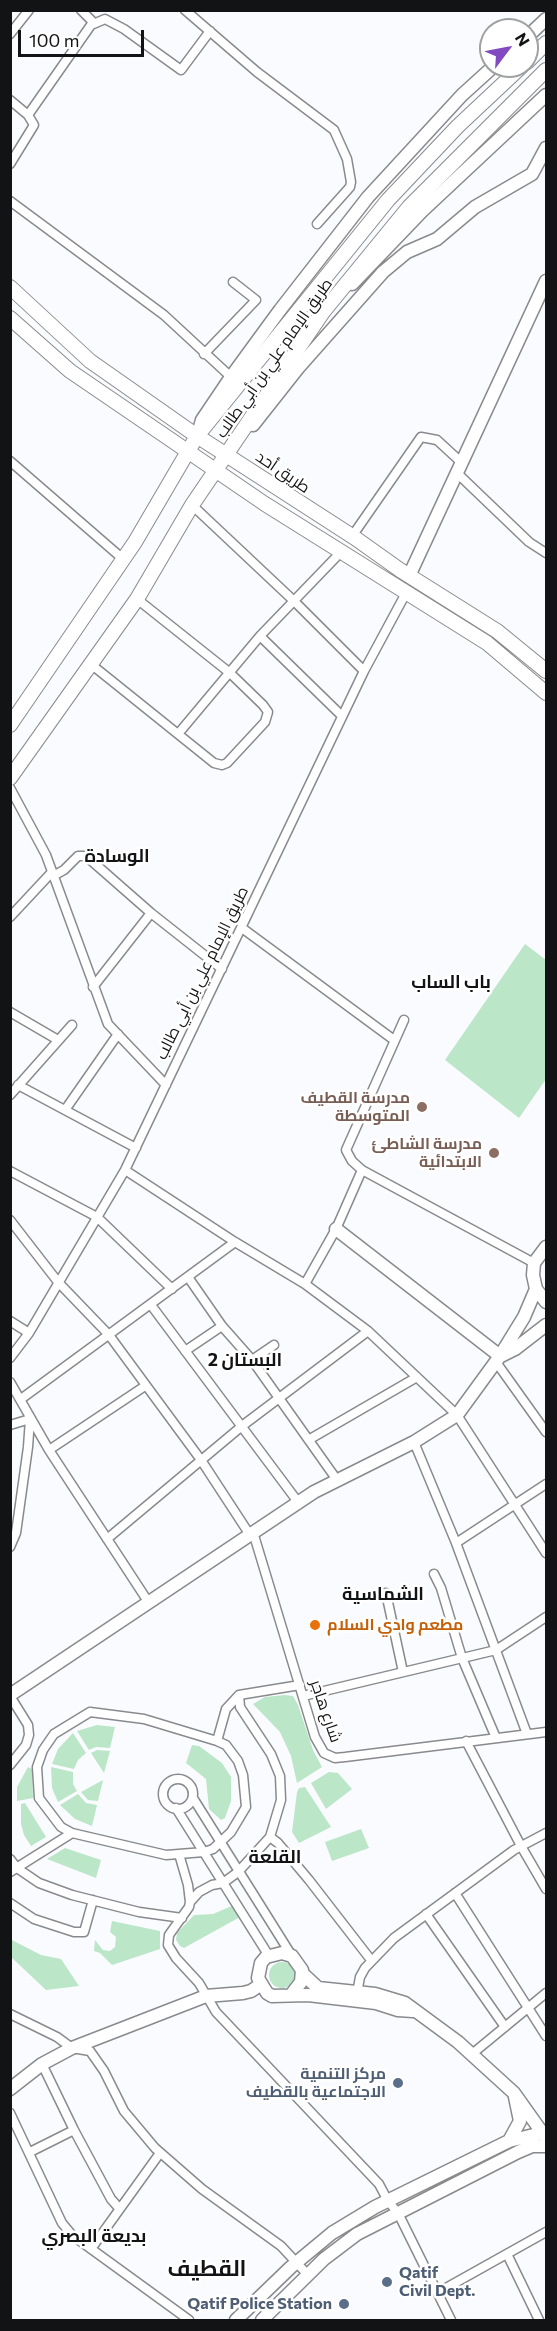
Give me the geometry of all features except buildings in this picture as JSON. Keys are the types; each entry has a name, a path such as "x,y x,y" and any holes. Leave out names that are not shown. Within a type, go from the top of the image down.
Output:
{"main road":[{"name":"طريق الإمام علي بن أبي طالب","path":"10,778 137,599 192,505 323,312 409,207 546,70"},
{"name":"طريق الإمام علي بن أبي طالب","path":"10,725 123,559 197,436 388,200 458,126 509,78"},
{"name":"طريق أحد","path":"10,287 90,361 197,436 355,538 409,576 497,631 546,671"},
{"path":"10,318 70,371 187,452 487,643 546,693"}],"street":[{"path":"10,34 28,10"},
{"path":"81,10 94,23"},
{"path":"185,10 334,130 347,159 351,182 350,187 317,224"},
{"path":"28,115 91,24 105,19 124,29 181,70 210,32"},
{"path":"197,436 202,420 231,377 368,197 462,95 481,78"},
{"path":"323,312 362,275 422,211 546,95"},
{"path":"10,100 28,115 34,125 10,164"},
{"path":"227,455 368,287 407,252 437,238 475,207 532,174 546,148"},
{"path":"10,201 164,315 231,377"},
{"path":"409,576 546,281"},
{"path":"204,354 256,300 232,282"},
{"path":"355,538 355,532 422,436 437,440 459,468 529,542 546,553"},
{"path":"10,461 123,559"},
{"path":"192,505 364,671"},
{"path":"178,734 260,636 341,552"},
{"name":"طريق الإمام علي بن أبي طالب","path":"10,1358 29,1333 125,1170 342,716 406,593"},
{"path":"92,665 214,763 222,765 227,763 265,722 268,712 263,705 230,674 137,599"},
{"path":"260,636 342,716"},
{"path":"10,788 46,855 108,1024 166,1084"},
{"path":"10,917 52,874 64,870 83,855 222,969"},
{"path":"93,987 151,913"},
{"path":"242,928 394,1040"},
{"path":"10,1012 58,1040"},
{"path":"404,1020 346,1150 352,1161 362,1170 534,1263"},
{"path":"10,1095 72,1025"},
{"path":"65,1110 118,1034"},
{"path":"18,1085 136,1148"},
{"path":"125,1170 235,1242 305,1284 368,1331 457,1415 546,1553"},
{"path":"305,1284 336,1229 362,1170"},
{"path":"10,1171 97,1217 172,1289"},
{"name":"شارع هاجر","path":"10,1220 58,1282 109,1335 252,1533 315,1737 324,1753 334,1758 546,1732"},
{"path":"336,1229 498,1359 546,1431"},
{"path":"546,1239 546,1247 534,1263 533,1275 536,1289 546,1302"},
{"path":"21,1399 235,1242"},
{"path":"188,1277 222,1326 252,1360 338,1480"},
{"path":"10,1765 26,1745 29,1735 28,1725 10,1696 314,1491 414,1442 457,1415 498,1359 524,1317 536,1289"},
{"path":"151,1305 298,1502"},
{"path":"10,1321 29,1333"},
{"path":"498,1359 541,1333 546,1324"},
{"path":"185,1351 222,1326"},
{"path":"107,1539 242,1426 368,1331"},
{"path":"252,1360 274,1345"},
{"path":"310,1439 417,1377"},
{"path":"10,1382 49,1450 148,1603"},
{"path":"49,1450 145,1386"},
{"path":"10,1425 30,1419"},
{"path":"10,1547 15,1533 28,1448 30,1419"},
{"path":"414,1442 456,1543 526,1734"},
{"path":"456,1543 546,1484"},
{"path":"434,1574 441,1588 462,1658 496,1738"},
{"path":"386,1593 403,1672"},
{"path":"303,1696 496,1650 546,1617"},
{"path":"217,1741 226,1709 239,1695 300,1685"},
{"path":"190,1902 199,1892 212,1885 223,1883 238,1872 270,1837 281,1800 280,1776 271,1754 240,1707 239,1695"},
{"path":"90,1712 144,1719 217,1741 226,1745 238,1761 243,1775 246,1807 231,1832 213,1849 204,1852 166,1855 72,1833 61,1827 39,1798 37,1767 43,1750 54,1734 90,1712"},
{"path":"466,1741 546,1889"},
{"path":"193,1798 186,1808 170,1807 164,1799 164,1789 170,1782 176,1780 186,1782 193,1790 193,1798 303,1974 318,1988 375,1994 405,2003 472,2054 514,2093 545,2135 509,2141 387,2201 333,2233 296,2263 236,2320"},
{"path":"176,1808 269,1956"},
{"path":"14,1870 72,1833"},
{"path":"357,1993 360,1977 371,1960 394,1938 521,1846 546,1833"},
{"path":"270,1837 278,1843 309,1880 371,1960"},
{"path":"179,1854 190,1902 170,1935 168,1945 176,1958 199,1983 204,2000 379,2184 387,2201 398,2213 451,2320"},
{"path":"10,1859 14,1870 39,1883 139,1912 182,1918"},
{"path":"455,1893 546,2036"},
{"path":"10,1903 34,1919 74,1932 84,1932 93,1900"},
{"path":"426,1914 505,2027"},
{"path":"272,1996 260,1985 258,1971 261,1963 269,1956 282,1953 292,1956"},
{"path":"291,1995 302,1982 303,1974"},
{"path":"10,2089 42,2064 72,2048 204,2000 251,1991 260,1985"},
{"path":"472,2054 546,1993"},
{"path":"204,2000 308,1995 375,2003 398,2010 417,2012"},
{"path":"10,2014 57,2037 72,2048 90,2051 104,2071 124,2111 160,2153 202,2189 281,2246 308,2276"},
{"path":"42,2064 74,2130 111,2199 119,2208"},
{"path":"509,2141 520,2121 514,2093"},
{"path":"10,2113 62,2223 72,2235 189,2320"},
{"path":"30,2152 74,2130"},
{"path":"262,2320 324,2259 357,2234 518,2152 532,2146 546,2145"},
{"path":"91,2249 160,2153"},
{"path":"437,2293 546,2232"},
{"path":"507,2254 539,2320"}],"green space":[{"path":"525,944 546,960 546,1079 519,1118 445,1060"},
{"path":"293,1696 298,1705 313,1750 322,1767 297,1783 291,1756 280,1732 253,1704 265,1697"},
{"path":"97,1725 115,1727 110,1748 96,1747 89,1750 77,1731"},
{"path":"73,1733 86,1753 78,1760 74,1769 52,1764 58,1749"},
{"path":"192,1745 199,1746 222,1763 231,1777 231,1801 225,1818 221,1820 209,1809 206,1779 186,1763"},
{"path":"97,1750 110,1751 104,1773 91,1753"},
{"path":"28,1767 32,1769 33,1798 17,1801 17,1787"},
{"path":"51,1767 73,1772 73,1784 77,1791 58,1802 52,1788"},
{"path":"329,1772 338,1773 352,1789 326,1809 311,1783"},
{"path":"103,1780 98,1801 88,1800 81,1792"},
{"path":"305,1787 331,1827 299,1843 292,1832 297,1792 299,1788"},
{"path":"78,1794 86,1803 97,1805 92,1826 75,1819 60,1805"},
{"path":"25,1803 46,1837 31,1846 24,1835 21,1824 21,1804"},
{"path":"361,1829 369,1848 332,1861 325,1842"},
{"path":"65,1848 101,1860 96,1878 47,1859"},
{"path":"234,1905 240,1917 184,1948 180,1946 176,1940 177,1933 194,1915 213,1914"},
{"path":"112,1921 160,1931 160,1949 112,1965 100,1953 94,1951 95,1940 103,1950 110,1951 115,1947 116,1937 110,1932"},
{"path":"10,1939 41,1955 61,1959 79,1986 46,1990 11,1957"},
{"path":"282,1962 291,1966 295,1975 291,1984 282,1988 273,1984 269,1975 273,1966"}],"place":[{"name":"مدرسة القطيف المتوسطة","path":"422,1107"},
{"name":"مدرسة الشاطئ الابتدائية","path":"494,1153"},
{"name":"مطعم وادي السلام","path":"315,1625"},
{"name":"مركز التنمية الاجتماعية بالقطيف","path":"398,2083"},
{"name":"Qatif Civil Dept.","path":"387,2282"},
{"name":"Qatif Police Station","path":"344,2304"}],"district":[{"name":"الوسادة","path":"117,856"},
{"name":"باب الساب","path":"451,982"},
{"name":"البستان 2","path":"245,1360"},
{"name":"الشماسية","path":"383,1594"},
{"name":"القلعة","path":"275,1857"},
{"name":"بديعة البصري","path":"94,2236"},
{"name":"القطيف","path":"207,2269"}]}
